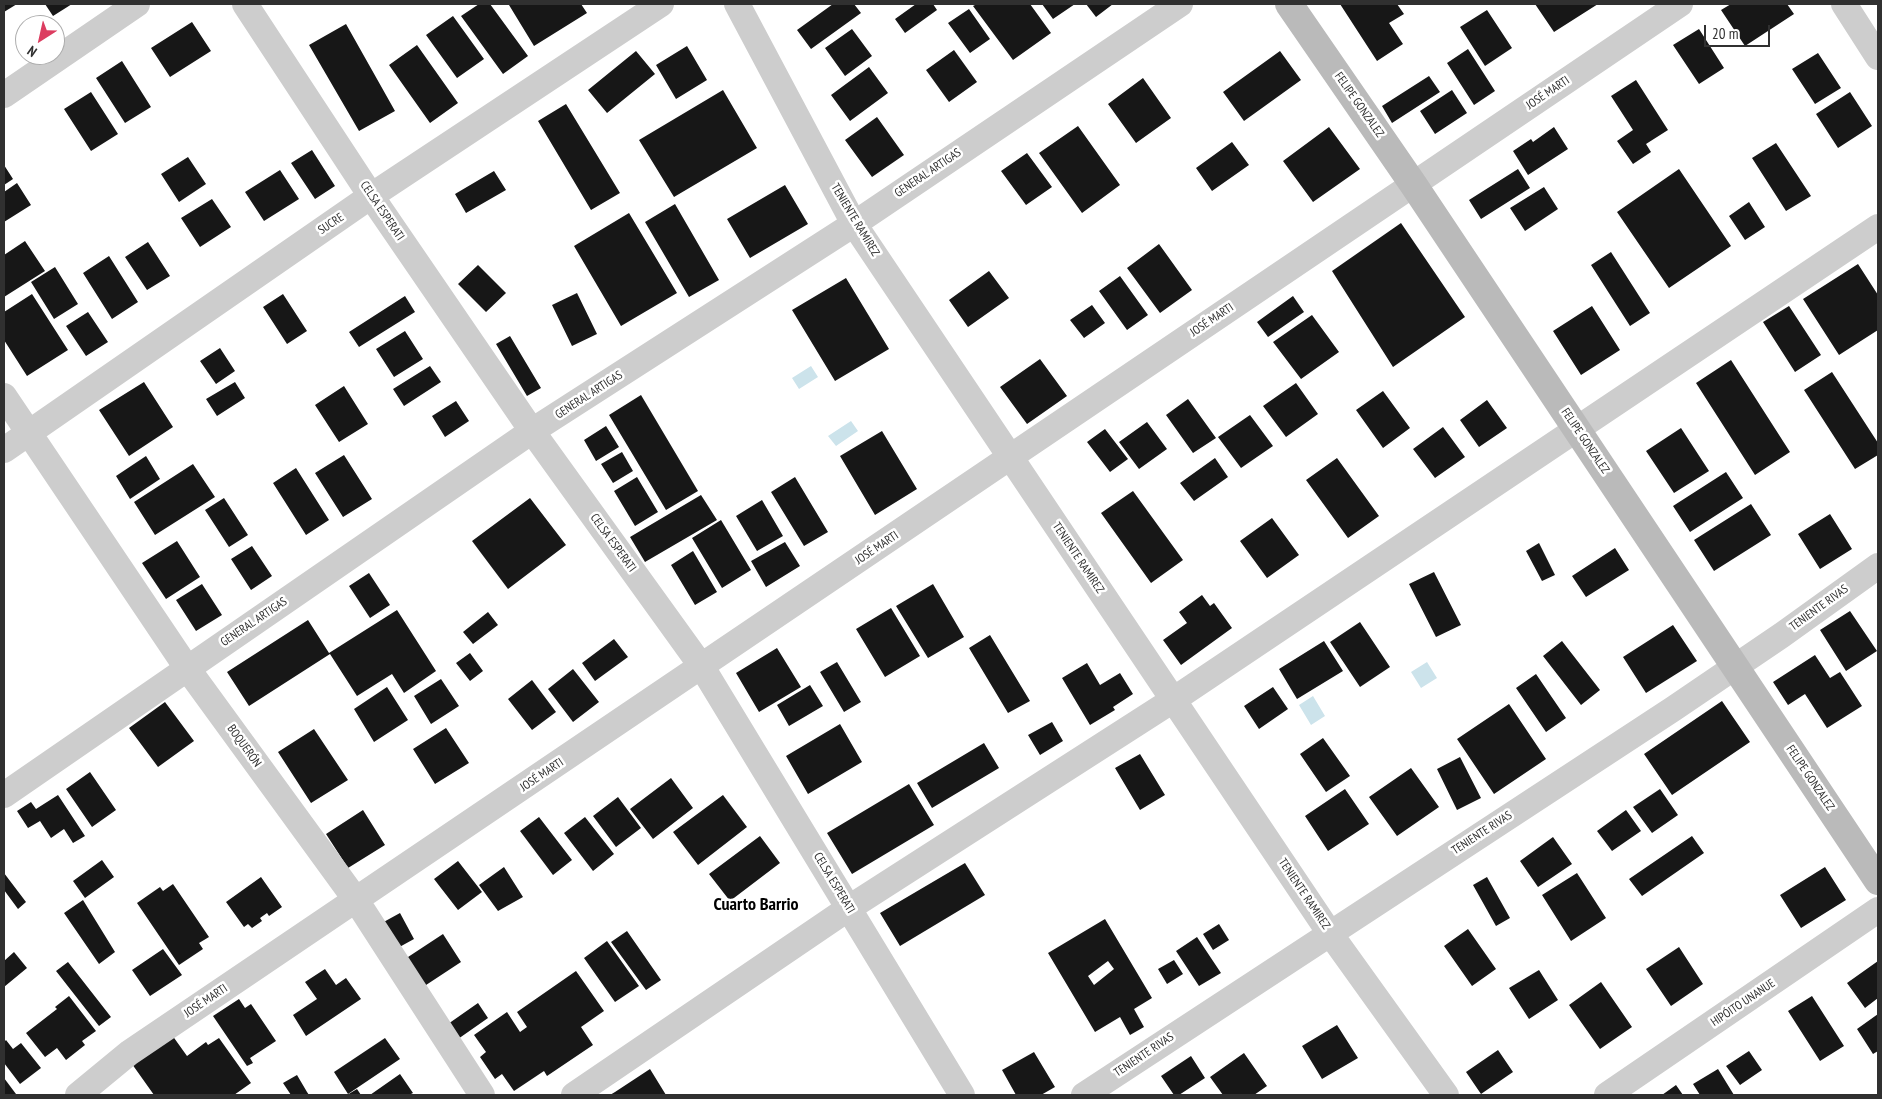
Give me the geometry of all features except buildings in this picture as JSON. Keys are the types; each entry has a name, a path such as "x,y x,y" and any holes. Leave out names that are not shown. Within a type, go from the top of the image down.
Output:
{"street":[{"path":"4,95 137,4"},
{"name":"CELSA ESPERATI","path":"245,4 371,196 532,431 702,667 962,1095"},
{"name":"SUCRE","path":"4,450 371,196 661,4"},
{"name":"TENIENTE RAMIREZ","path":"738,4 854,224 1329,932 1446,1095"},
{"name":"GENERAL ARTIGAS","path":"4,795 532,431 854,224 1180,4"},
{"name":"FELIPE GONZALEZ","path":"1289,4 1413,184 1878,881"},
{"name":"JOSÉ MARTI","path":"78,1095 130,1053 1680,4"},
{"path":"1844,4 1878,57"},
{"path":"574,1095 850,908 1173,700 1878,227"},
{"name":"BOQUERÓN","path":"4,396 187,668 356,900 482,1095"},
{"name":"TENIENTE RIVAS","path":"1084,1095 1329,932 1735,667 1878,566"},
{"name":"HIPÓITO UNANUE","path":"1607,1095 1878,910"}],"water":[{"path":"811,366 818,377 799,389 792,378"},
{"path":"851,421 858,431 836,446 828,436"},
{"path":"1427,662 1437,678 1421,688 1411,672"},
{"path":"1313,696 1325,716 1311,725 1299,705"}],"district":[{"name":"Cuarto Barrio","path":"756,905"}]}
